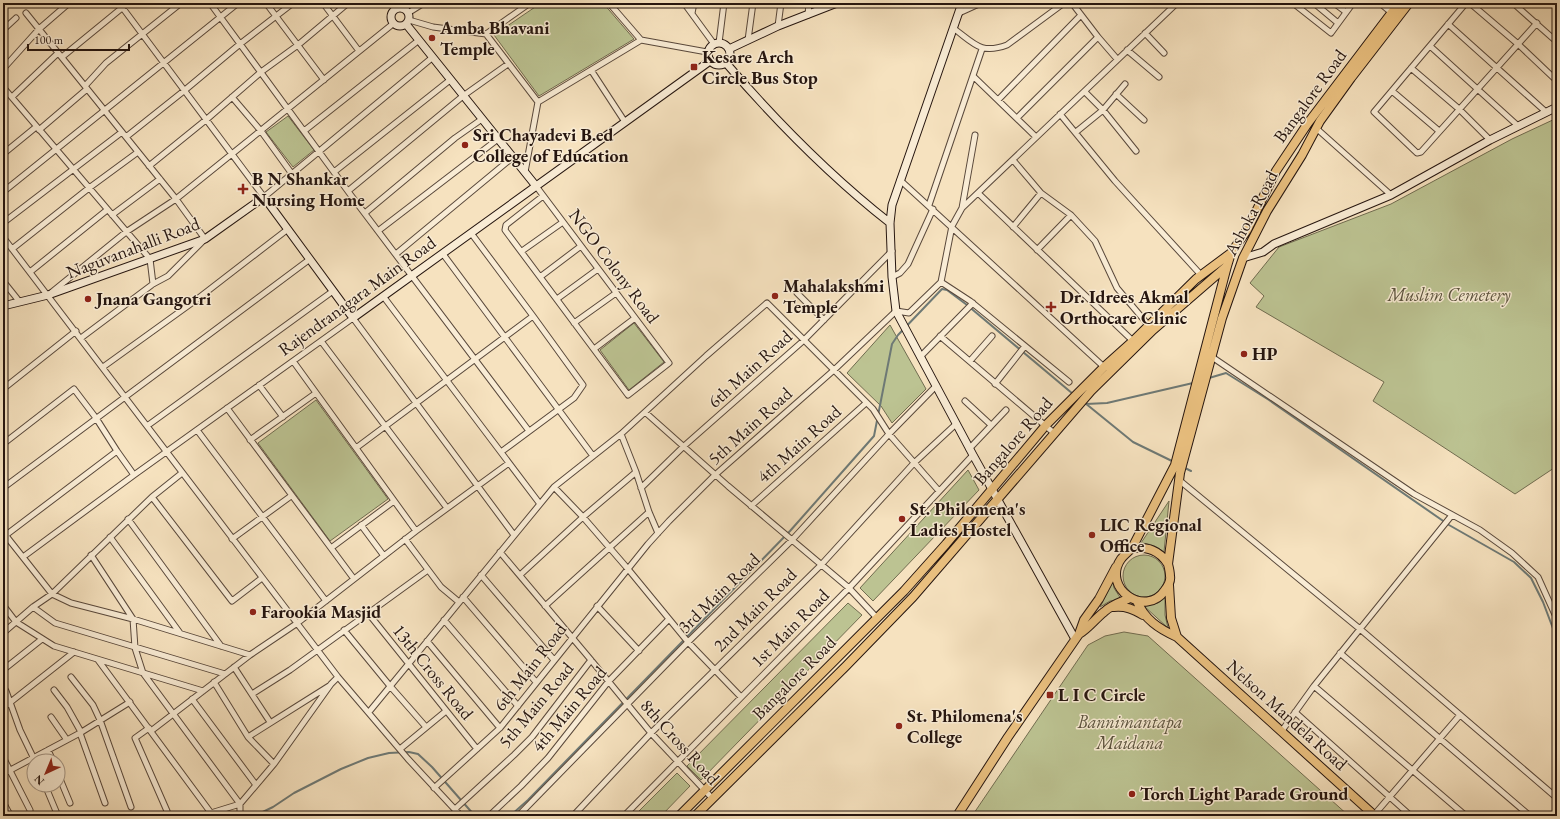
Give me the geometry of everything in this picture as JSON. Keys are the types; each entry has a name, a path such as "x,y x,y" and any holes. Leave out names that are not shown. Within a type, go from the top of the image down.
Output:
{"main road":[{"name":"Bangalore Road","path":"1202,380 1231,253 1247,230 1276,171 1308,123 1399,3"},
{"name":"Ashoka Road","path":"1179,464 1202,380 1212,357 1222,318 1243,258 1267,211 1302,155 1316,128 1351,78 1409,3"},
{"name":"Bangalore Road","path":"679,816 877,618 946,544 1046,425 1069,403 1087,389 1135,343 1201,275 1231,253"},
{"name":"Bangalore Road","path":"1151,327 1227,266"},
{"name":"Bangalore Road","path":"695,816 846,666 908,602 998,500 1076,408 1087,389 1104,367 1135,343"},
{"path":"1168,564 1179,480 1179,464"},
{"path":"957,816 1077,636 1081,626 1099,599 1120,560 1132,548 1179,464"},
{"path":"1120,560 1116,577 1119,587 1133,599 1146,602 1156,599 1163,593 1171,576 1168,564 1163,556 1152,549 1143,547 1132,548"},
{"path":"1168,585 1171,618 1177,637"},
{"path":"1077,636 1087,629 1103,612 1110,607 1133,599"},
{"name":"Nelson Mandela Road","path":"1133,599 1145,616 1158,627 1177,637 1375,816"},
{"path":"1110,607 1124,606 1131,608 1145,616"}],"street":[{"path":"3,69 39,29 69,3"},
{"path":"12,97 121,5 128,3"},
{"path":"3,154 38,128 86,87 106,63 181,3"},
{"path":"210,3 348,191 529,431"},
{"path":"3,192 238,3"},
{"path":"266,3 324,80"},
{"path":"126,137 293,3"},
{"path":"323,3 359,51"},
{"path":"150,166 207,120 261,72 298,46 348,3"},
{"path":"390,3 405,9 408,19 419,40 536,186"},
{"path":"397,7 392,15 394,23 399,26 424,3"},
{"path":"408,19 433,27 486,34 530,3"},
{"path":"609,3 641,40 707,52"},
{"path":"684,3 716,43 729,48 778,26 837,3"},
{"path":"692,13 694,3"},
{"path":"724,3 716,43 709,47 707,52 712,64 719,66 726,63 730,56 729,48"},
{"path":"748,40 753,3"},
{"path":"778,26 781,3"},
{"path":"808,15 809,3"},
{"path":"962,3 892,205 890,223 892,278 896,311 971,452 1077,636"},
{"path":"959,13 981,3"},
{"path":"953,28 982,49 996,49 1007,45 1064,3"},
{"path":"1072,3 1098,37 1118,59"},
{"path":"962,208 1177,3"},
{"path":"1293,3 1331,33 1353,3"},
{"path":"1314,3 1338,23"},
{"path":"1334,3 1346,12"},
{"path":"1380,3 1392,12"},
{"path":"1466,3 1374,112 1415,152 1421,152 1537,23"},
{"path":"1470,3 1518,44 1557,81"},
{"path":"1513,3 1557,42"},
{"path":"121,5 186,90 514,535"},
{"path":"26,13 104,111 160,178 205,239 168,276 153,284 81,338"},
{"path":"998,100 1081,15"},
{"path":"3,30 16,18"},
{"path":"48,295 126,232 176,199 394,23"},
{"path":"1448,24 1498,67 1546,112"},
{"path":"1145,33 1164,53"},
{"path":"486,34 538,102"},
{"path":"1017,118 1098,37"},
{"path":"304,131 419,40"},
{"path":"525,172 538,102 641,40"},
{"path":"1430,46 1517,126"},
{"path":"929,205 982,49"},
{"path":"1127,50 1159,77"},
{"path":"264,197 433,58"},
{"name":"Rajendranagara Main Road","path":"23,557 134,475 710,61"},
{"path":"726,63 805,149 862,201 890,223"},
{"path":"348,191 463,96 508,64"},
{"path":"1411,68 1459,110 1490,140"},
{"path":"591,70 625,122"},
{"path":"973,76 1036,137"},
{"path":"334,172 450,80"},
{"path":"1076,132 1103,110 1125,84"},
{"path":"3,87 150,259 153,284"},
{"path":"1392,91 1439,132"},
{"path":"1085,92 1103,110 1136,151"},
{"path":"1116,94 1144,120"},
{"path":"232,97 261,131 292,174"},
{"path":"1243,258 1263,252 1274,244 1391,195 1490,140 1557,107"},
{"path":"1060,114 1115,181 1201,275"},
{"path":"365,213 455,138 482,119"},
{"path":"1316,128 1391,195"},
{"path":"3,223 122,132"},
{"path":"896,311 909,313 941,282 952,226 962,208 975,135"},
{"path":"378,231 498,139"},
{"path":"12,249 89,188 138,152"},
{"path":"396,254 512,157"},
{"path":"1013,160 1041,193 1071,215 1095,241 1117,288 1151,327"},
{"path":"112,215 160,178"},
{"path":"900,180 934,209 1104,367"},
{"name":"NGO Colony Road","path":"536,186 669,363 628,395 594,350"},
{"path":"1013,227 1041,193"},
{"path":"978,194 1135,343"},
{"path":"543,196 505,226 505,230 594,350 634,318"},
{"name":"Naguvanahalli Road","path":"3,306 48,295 205,239 264,197"},
{"path":"892,278 900,273 908,264 934,209"},
{"path":"30,272 107,210"},
{"path":"1037,250 1071,215"},
{"path":"522,251 563,222"},
{"path":"103,367 196,300 288,229"},
{"path":"471,233 583,385 574,398 501,452"},
{"path":"3,237 76,330 316,650 408,759 456,807 461,816"},
{"path":"540,277 581,246"},
{"name":"6th Main Road","path":"641,488 684,447 803,341 892,251"},
{"path":"442,254 593,456"},
{"path":"3,488 310,259"},
{"path":"557,299 598,269"},
{"path":"3,282 19,301"},
{"path":"941,282 973,303 1069,382"},
{"path":"147,426 333,291"},
{"path":"574,323 616,293"},
{"path":"797,293 824,320"},
{"path":"383,296 540,504"},
{"path":"369,712 554,487 646,413 706,356 767,303 803,341 873,409 889,434 940,491"},
{"path":"920,357 973,303"},
{"name":"5th Main Road","path":"628,569 658,533 715,475 834,370 896,311"},
{"path":"356,448 533,316"},
{"path":"3,389 76,330"},
{"path":"940,336 1054,433"},
{"path":"970,361 992,336"},
{"path":"321,341 447,508"},
{"path":"995,384 1026,346"},
{"path":"1212,357 1414,494 1480,530 1512,553 1538,577 1557,619"},
{"path":"293,361 416,531"},
{"path":"260,385 282,417"},
{"name":"3rd Main Road","path":"518,816 688,642 792,540 889,434 936,386"},
{"path":"3,444 74,389 96,418 134,475"},
{"path":"250,440 316,393"},
{"path":"965,401 992,425"},
{"name":"4th Main Road","path":"751,506 866,403"},
{"path":"227,408 354,580"},
{"name":"1st Main Road","path":"624,816 849,588 940,491 992,425 1006,410"},
{"path":"646,413 715,475 821,566 849,588 877,618"},
{"name":"2nd Main Road","path":"573,816 651,733 821,566 914,463 956,424"},
{"path":"197,430 326,601"},
{"path":"621,434 658,533"},
{"path":"117,451 4,533 52,594 71,603 133,619 250,655"},
{"path":"167,811 135,738 150,730 250,655 296,624 405,539 509,463"},
{"path":"520,576 583,517 636,472"},
{"path":"3,633 33,607 52,594 128,519 182,473"},
{"path":"1179,480 1360,629 1557,798"},
{"path":"554,487 583,517 628,569 688,642 741,697"},
{"path":"232,539 291,496"},
{"path":"152,497 232,601 262,578"},
{"path":"331,548 394,501"},
{"path":"545,606 649,512"},
{"path":"1281,732 1340,653 1452,515"},
{"path":"128,519 221,646"},
{"path":"361,525 384,556"},
{"path":"110,537 180,634"},
{"path":"405,539 441,587 461,599 536,682"},
{"name":"8th Cross Road","path":"500,552 591,660 626,705 677,762 712,798"},
{"path":"91,555 133,619 135,648 143,673 240,804 240,815"},
{"name":"6th Main Road","path":"436,787 500,728 628,569"},
{"path":"252,694 290,670 428,570"},
{"path":"481,575 554,660"},
{"path":"3,605 16,622 54,646 203,691"},
{"path":"597,606 639,651"},
{"path":"33,607 55,623 224,674"},
{"name":"13th Cross Road","path":"368,613 477,749"},
{"name":"4th Main Road","path":"489,816 548,758 608,682 670,619"},
{"path":"444,620 518,706"},
{"path":"344,630 426,727"},
{"path":"3,670 42,639"},
{"path":"427,641 500,728"},
{"path":"3,708 74,652"},
{"path":"1340,653 1530,816"},
{"path":"98,660 211,813 240,804 274,764 331,684 338,677"},
{"name":"5th Main Road","path":"456,807 532,737 591,660"},
{"path":"234,667 270,722"},
{"path":"71,677 93,705 100,720 131,807"},
{"path":"214,682 248,737 274,764"},
{"path":"248,737 331,684"},
{"path":"3,686 11,702 20,730 31,753"},
{"path":"1314,686 1466,816"},
{"path":"54,690 67,707 80,733 105,803"},
{"path":"192,699 256,786"},
{"path":"43,753 80,733 130,702"},
{"path":"400,749 446,711"},
{"path":"1295,712 1411,816"},
{"path":"1375,816 1460,715"},
{"path":"52,717 67,740"},
{"path":"3,757 11,770 30,810"},
{"path":"3,774 26,763"},
{"path":"49,793 58,816"},
{"path":"66,793 70,803"},
{"path":"3,802 10,815"}],"green space":[{"path":"541,3 603,3 634,39 539,96 494,35"},
{"path":"288,116 314,150 293,167 266,132"},
{"name":"Muslim Cemetery","path":"1557,118 1557,466 1515,494 1373,401 1384,382 1256,307 1264,296 1250,283 1279,247 1391,204 1512,139"},
{"path":"634,323 664,362 629,390 600,350"},
{"path":"890,325 926,389 892,423 881,406 847,373"},
{"path":"316,400 388,499 330,541 258,443"},
{"path":"968,470 979,490 873,601 860,588"},
{"path":"1169,501 1164,552 1148,544 1141,543"},
{"path":"1144,555 1159,561 1165,576 1159,591 1144,597 1129,591 1123,576 1129,561"},
{"path":"1113,581 1114,588 1121,599 1110,601 1100,607"},
{"path":"1165,598 1165,615 1168,628 1144,606 1158,603"},
{"path":"848,603 862,615 701,780 687,766"},
{"name":"Bannimantapa Maidana","path":"1124,632 1148,636 1349,816 972,816 1088,645 1105,636"},
{"path":"677,773 690,786 661,816 634,816"}],"waterway":[{"path":"510,816 528,800 790,531 874,436 892,344 898,335 942,289 947,290 967,305 1073,394"},
{"path":"1209,378 1226,373 1269,400 1449,525 1514,562 1531,578 1543,602 1557,639"},
{"path":"1086,404 1107,403 1193,383"},
{"path":"1085,403 1133,442 1174,462"},
{"path":"1185,468 1191,471"},
{"path":"254,816 273,807 294,793 341,769 368,758 389,753 409,752 418,754 432,767 475,816"},
{"path":"25,816 60,814 92,816"}],"place":[{"name":"Amba Bhavani Temple","path":"432,38"},
{"name":"Kesare Arch Circle Bus Stop","path":"694,67"},
{"name":"Sri Chayadevi B.ed College of Education","path":"465,145"},
{"name":"B N Shankar Nursing Home","path":"243,189"},
{"name":"Mahalakshmi Temple","path":"775,296"},
{"name":"Jnana Gangotri","path":"88,299"},
{"name":"Dr. Idrees Akmal Orthocare Clinic","path":"1051,307"},
{"name":"HP","path":"1244,354"},
{"name":"St. Philomena's Ladies Hostel","path":"902,519"},
{"name":"LIC Regional Office","path":"1092,535"},
{"name":"Farookia Masjid","path":"253,612"},
{"name":"L I C Circle","path":"1050,695"},
{"name":"St. Philomena's College","path":"899,726"},
{"name":"Torch Light Parade Ground","path":"1132,794"}]}
